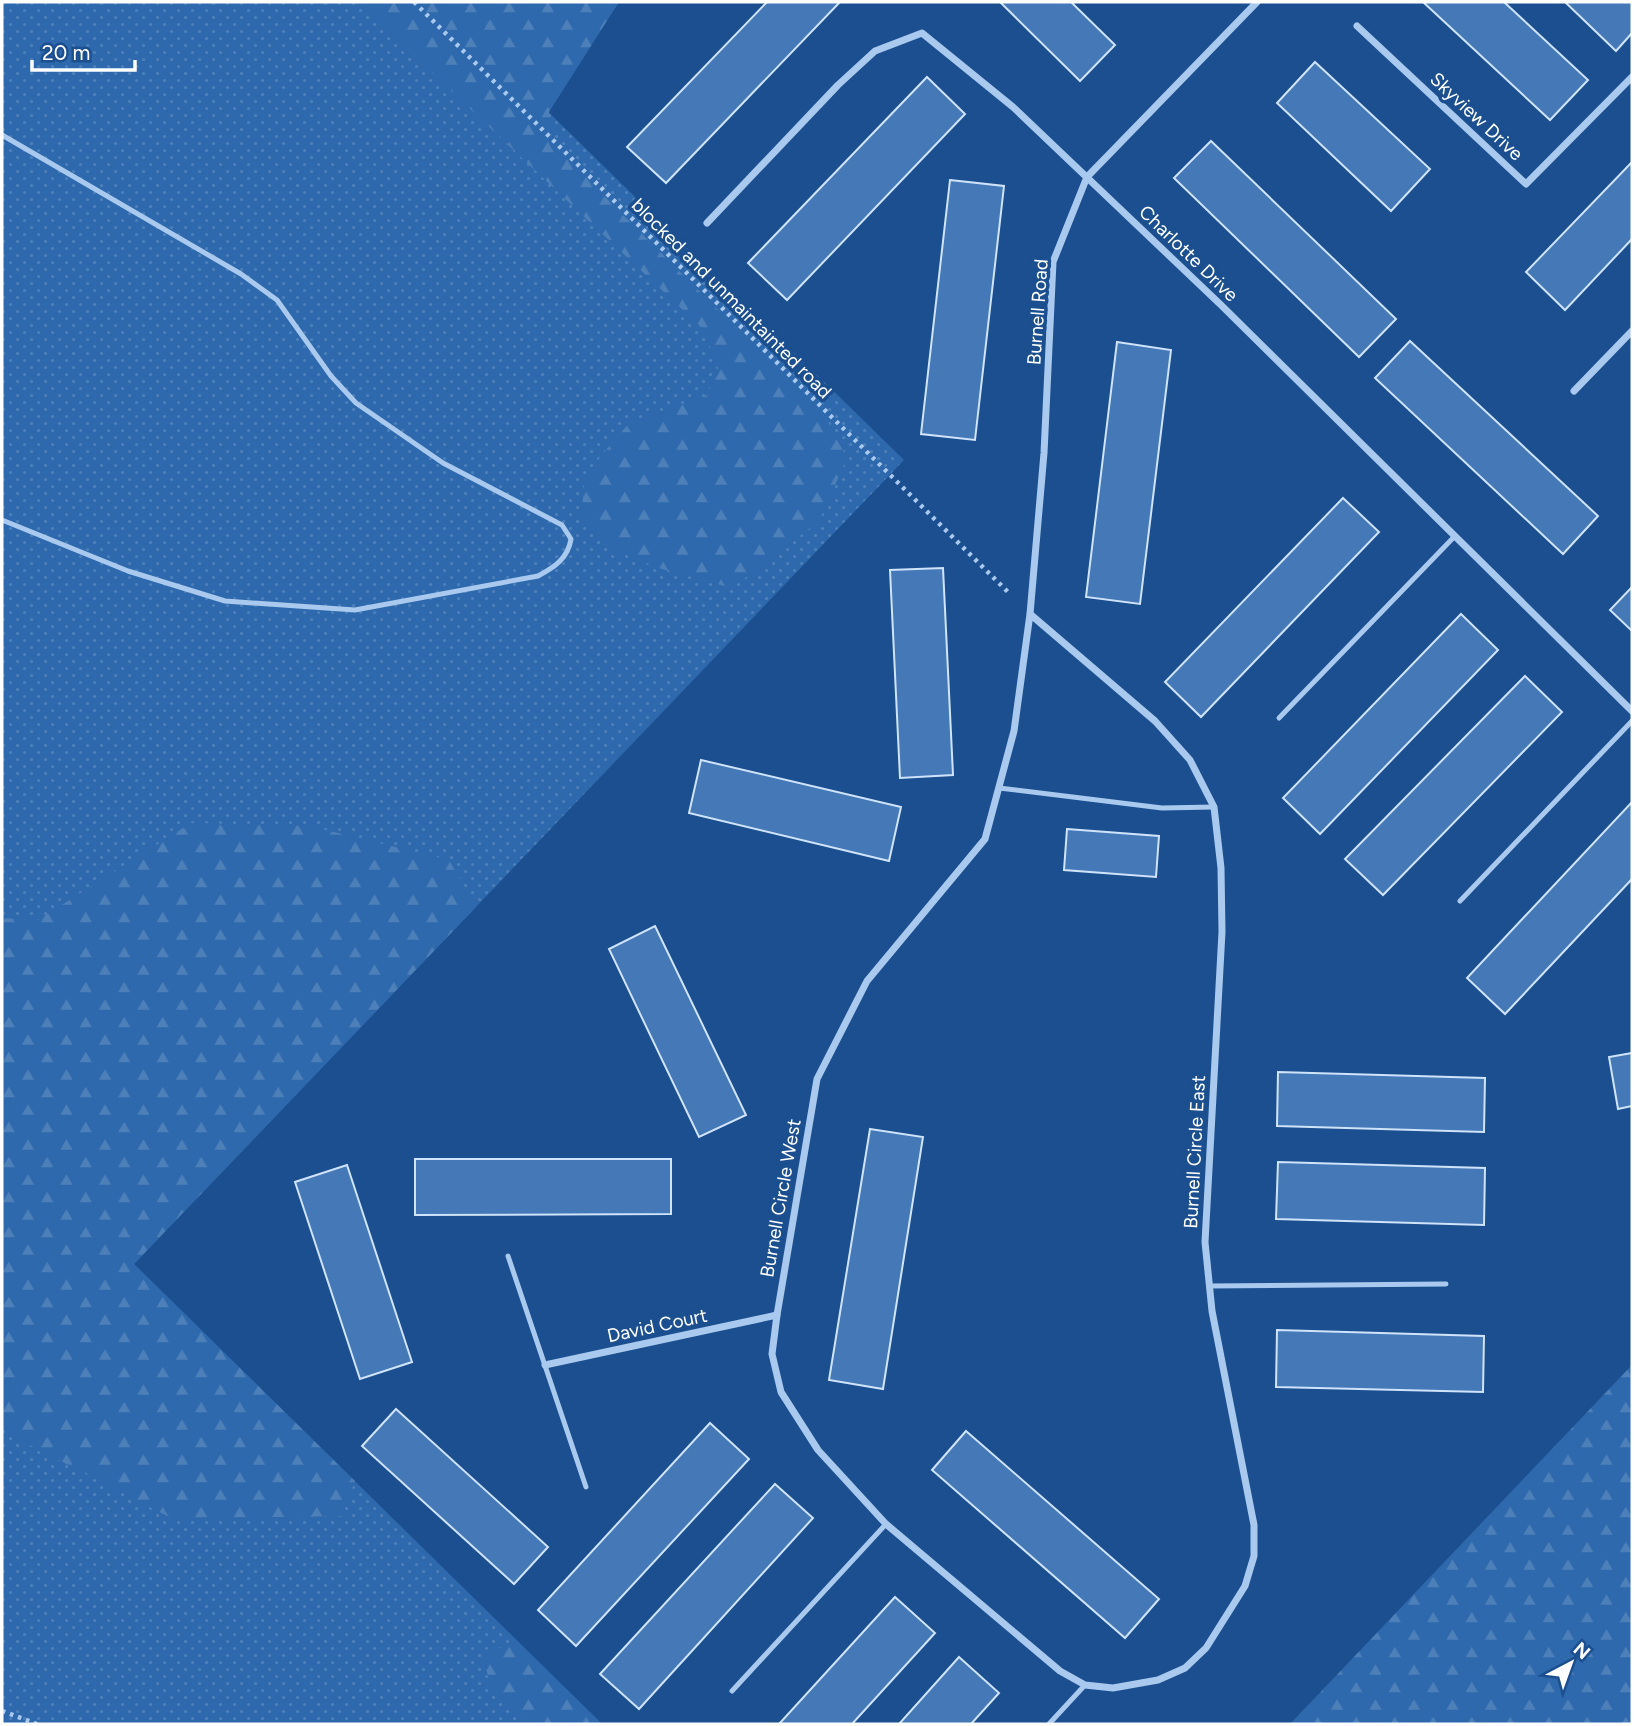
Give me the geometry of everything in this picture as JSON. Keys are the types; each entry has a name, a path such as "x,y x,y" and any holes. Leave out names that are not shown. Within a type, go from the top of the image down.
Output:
{"street":[{"name":"Burnell Road","path":"1030,614 1044,453 1053,262 1087,177 1257,2"},
{"name":"Skyview Drive","path":"1357,26 1526,184 1632,77"},
{"name":"Charlotte Drive","path":"707,223 838,85 875,51 922,33 1013,107 1087,177 1221,305 1632,711"},
{"path":"1574,391 1632,331"},
{"name":"Burnell Circle West","path":"1030,614 1014,731 985,839 867,981 817,1079 772,1354 781,1392 818,1450 886,1524 1060,1671 1085,1685 1113,1688"},
{"name":"Burnell Circle East","path":"1030,614 1155,721 1190,760 1214,807 1222,869 1222,932 1205,1242 1209,1286 1254,1525 1254,1556 1245,1586 1206,1648 1185,1668 1158,1680 1113,1688"},
{"name":"David Court","path":"545,1365 777,1315"}],"lane":[{"path":"2,135 241,274 278,300 331,376 356,403 443,463 562,525 571,539 569,551 554,568 538,576 355,610 225,601 128,571 2,520"},
{"path":"1279,718 1454,537"},
{"path":"1460,901 1632,720"},
{"path":"999,788 1162,808 1214,807"},
{"path":"508,1256 586,1487"},
{"path":"1209,1286 1446,1284"},
{"path":"732,1691 886,1524"},
{"path":"1049,1724 1085,1685"}],"path":[{"name":"blocked and unmaintainted road","path":"414,2 1030,614"},
{"path":"2,1711 37,1724"}],"green space":[{"path":"2,2 436,2 904,460 134,1264 602,1724 2,1724"},
{"path":"357,2 619,2 549,112 557,149 826,418 847,458 819,521 732,588 655,567 603,544 581,518 584,486 600,457 631,421 705,397 719,371 703,329"},
{"path":"191,823 309,826 449,860 476,907 134,1264 355,1481 341,1516 173,1519 24,1442 2,1423 2,918 38,920"},
{"path":"1632,1365 1632,1724 1290,1724"},
{"path":"521,1645 602,1724 532,1724 490,1683 481,1650"}],"building":[{"path":"767,2 840,2 666,183 627,147"},
{"path":"1000,2 1071,2 1115,45 1080,81"},
{"path":"1423,2 1504,2 1588,80 1550,120"},
{"path":"1565,2 1632,2 1632,33 1616,51"},
{"path":"1315,62 1430,169 1391,211 1277,103"},
{"path":"927,77 965,114 787,300 748,263"},
{"path":"1211,141 1396,319 1359,357 1174,178"},
{"path":"1632,162 1632,239 1565,310 1526,272"},
{"path":"950,180 1004,186 975,440 921,434"},
{"path":"1410,341 1598,516 1563,554 1375,378"},
{"path":"1117,342 1171,350 1140,604 1086,597"},
{"path":"1343,498 1379,532 1201,717 1165,682"},
{"path":"943,568 953,775 900,778 890,570"},
{"path":"1632,587 1632,631 1610,610"},
{"path":"1461,614 1498,650 1320,834 1283,798"},
{"path":"1525,676 1562,712 1383,895 1345,859"},
{"path":"701,760 901,807 889,861 689,813"},
{"path":"1632,802 1632,879 1505,1014 1467,978"},
{"path":"1067,829 1159,836 1156,877 1064,870"},
{"path":"655,926 746,1115 699,1137 609,949"},
{"path":"1632,1053 1632,1106 1618,1109 1609,1057"},
{"path":"1278,1072 1485,1078 1484,1132 1277,1126"},
{"path":"870,1129 923,1137 883,1389 829,1380"},
{"path":"415,1159 671,1159 671,1214 415,1215"},
{"path":"1278,1162 1485,1168 1484,1225 1276,1219"},
{"path":"347,1165 412,1362 360,1379 295,1182"},
{"path":"1277,1330 1484,1336 1483,1392 1276,1387"},
{"path":"396,1409 548,1547 514,1584 362,1446"},
{"path":"710,1423 749,1459 576,1646 538,1610"},
{"path":"966,1431 1159,1599 1125,1638 932,1470"},
{"path":"775,1484 813,1518 639,1709 600,1674"},
{"path":"895,1597 935,1633 852,1724 779,1724"},
{"path":"959,1657 999,1693 971,1724 899,1724"}]}
